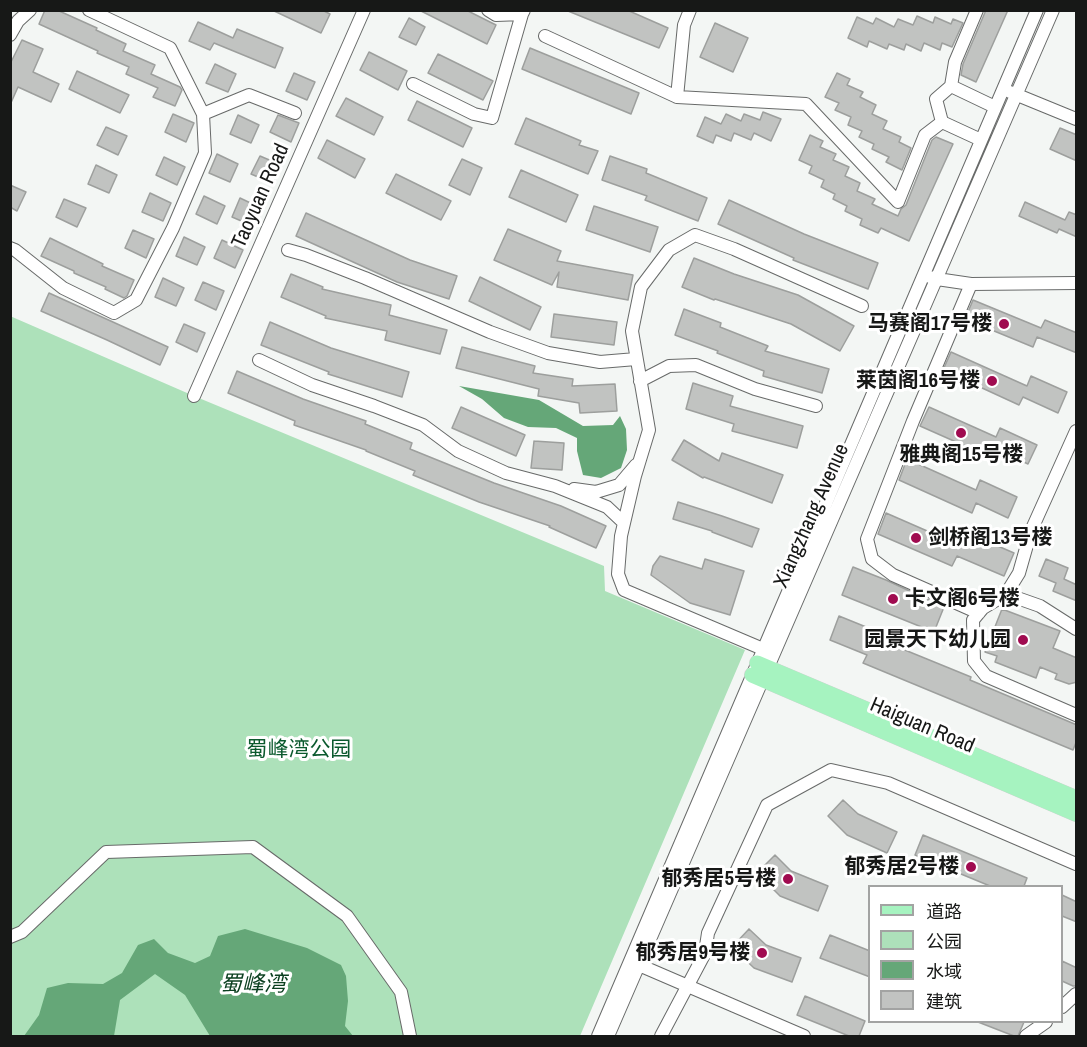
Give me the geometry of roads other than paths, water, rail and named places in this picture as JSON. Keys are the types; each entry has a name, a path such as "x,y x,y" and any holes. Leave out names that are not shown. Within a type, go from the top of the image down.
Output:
{"main road":[{"name":"Haiguan Road","path":"763,665 1077,798"},
{"name":"Haiguan Road","path":"763,665 1077,814"}],"street":[{"path":"10,35 18,21 30,10"},
{"path":"10,248 63,288 114,313 136,300 173,228 205,153 203,114 171,48 89,10"},
{"name":"Taoyuan Road","path":"194,396 364,10"},
{"path":"413,84 474,114 492,118 523,12 496,15 488,10"},
{"path":"677,97 684,25 690,10"},
{"path":"942,122 936,99 951,86 955,62 977,10"},
{"name":"Xiangzhang Avenue","path":"608,1036 924,275 1037,10"},
{"name":"Xiangzhang Avenue","path":"598,1036 937,279 1053,10"},
{"path":"544,36 677,97 806,104 898,202 925,135 942,122"},
{"path":"951,86 995,107"},
{"path":"1003,90 1077,119"},
{"path":"203,114 249,94 295,113"},
{"path":"942,122 981,140"},
{"path":"763,665 624,590 618,574 621,536 649,430 632,331 641,287 669,250 695,235 734,249 862,306"},
{"path":"288,250 365,278 490,332 548,353 600,362 636,359"},
{"path":"924,275 971,284 1077,283"},
{"path":"971,284 913,421 867,539 872,558 893,575 979,613"},
{"path":"259,360 312,385 423,425 458,451 506,473 555,486 596,492 619,485 640,460"},
{"path":"640,381 669,366 696,365 755,388 816,406"},
{"path":"1077,431 1031,531 1019,573 1006,594 983,608 973,620 974,661 986,676 1077,715"},
{"path":"555,486 607,507 624,524"},
{"path":"1006,594 1040,606 1077,628"},
{"path":"661,1036 705,953 708,933 767,805 831,770 888,783 1077,864"},
{"path":"10,937 22,932 106,852 253,847 347,916 401,992 410,1036"},
{"path":"639,965 804,1036"},
{"path":"1063,1006 1077,994"},
{"path":"1026,1036 1045,1023"}],"water":[{"path":"459,386 539,400 583,426 613,425 620,416 626,429 627,450 621,468 601,478 583,475 577,451 577,438 556,428 528,427 504,418 482,399"},
{"name":"蜀峰湾","path":"245,929 307,948 341,965 346,976 348,1001 345,1026 353,1036 210,1036 185,995 155,974 120,1000 114,1036 24,1036 39,1015 47,988 68,983 103,984 122,973 138,945 154,939 168,953 195,963 210,956 218,936"}],"place":[{"name":"马赛阁17号楼","path":"1004,324"},
{"name":"莱茵阁16号楼","path":"992,381"},
{"name":"雅典阁15号楼","path":"961,433"},
{"name":"剑桥阁13号楼","path":"916,538"},
{"name":"卡文阁6号楼","path":"893,599"},
{"name":"园景天下幼儿园","path":"1023,640"},
{"name":"郁秀居2号楼","path":"971,867"},
{"name":"郁秀居5号楼","path":"788,879"},
{"name":"郁秀居9号楼","path":"762,953"}],"park label":[{"name":"蜀峰湾公园","path":"299,750"}]}
